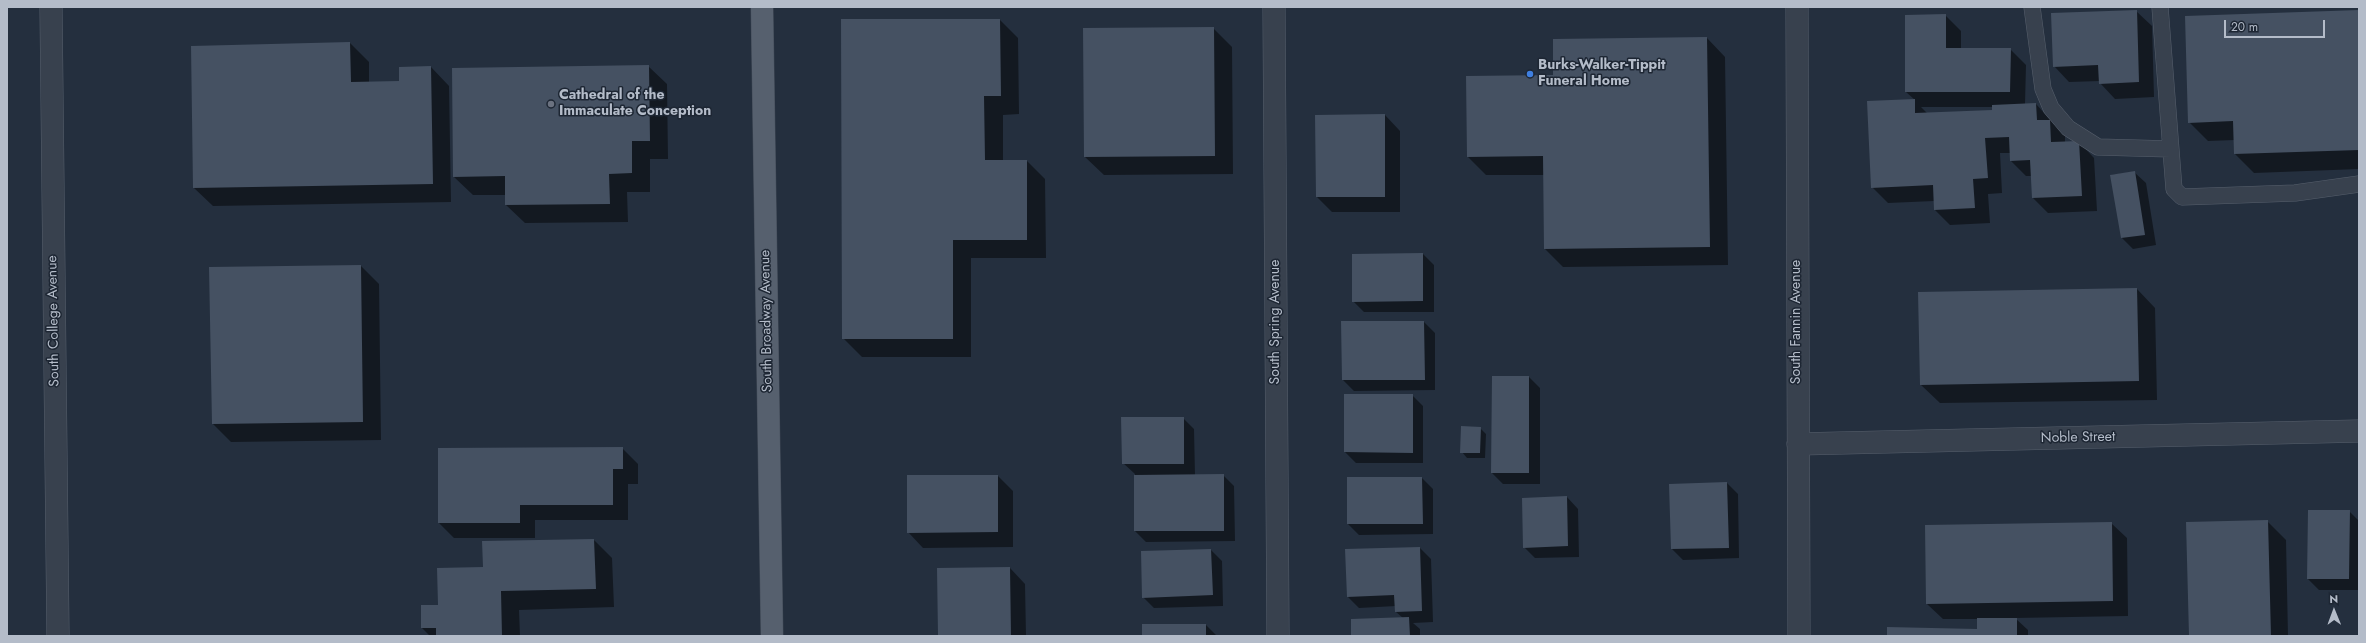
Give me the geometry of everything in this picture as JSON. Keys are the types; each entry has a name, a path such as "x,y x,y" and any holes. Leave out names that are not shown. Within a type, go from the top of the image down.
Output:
{"main road":[{"name":"South Broadway Avenue","path":"762,7 772,636"}],"street":[{"name":"South College Avenue","path":"51,7 58,636"},
{"name":"South Spring Avenue","path":"1274,7 1278,636"},
{"name":"South Fannin Avenue","path":"1797,7 1799,636"},
{"name":"Noble Street","path":"1798,444 2359,431"}],"lane":[{"path":"2032,7 2043,89 2051,108 2068,128 2098,147 2171,149"},
{"path":"2160,7 2174,189 2182,197 2294,193 2359,184"}],"building":[{"path":"2137,10 2139,82 2099,84 2098,65 2053,67 2051,13"},
{"path":"2359,10 2359,150 2234,154 2233,121 2188,123 2185,16"},
{"path":"1946,14 1946,48 2011,48 2010,92 1905,92 1905,15"},
{"path":"841,19 1000,19 1001,96 984,96 985,160 1027,160 1027,240 953,240 953,339 842,339"},
{"path":"1214,27 1215,156 1084,157 1083,28"},
{"path":"1707,37 1710,247 1544,249 1543,156 1467,157 1466,76 1553,75 1553,39"},
{"path":"350,42 351,82 399,81 399,67 431,66 433,184 193,188 191,46"},
{"name":"Cathedral of the Immaculate Conception","path":"649,65 650,141 632,141 632,173 609,174 610,204 505,205 505,176 453,177 452,68"},
{"path":"1915,99 1915,113 1992,110 1992,105 2036,103 2037,120 2050,120 2051,142 2079,141 2082,196 2032,198 2030,160 2010,161 2009,137 1985,138 1988,178 1973,179 1975,208 1934,210 1933,185 1871,188 1867,101"},
{"path":"1385,114 1385,197 1316,197 1315,115"},
{"path":"2135,171 2145,235 2121,238 2110,175"},
{"path":"1423,253 1423,301 1352,302 1352,254"},
{"path":"361,265 363,422 212,424 209,267"},
{"path":"2137,288 2139,381 1920,385 1918,292"},
{"path":"1341,321 1424,321 1425,380 1342,380"},
{"path":"1492,376 1529,376 1529,473 1491,473"},
{"path":"1344,394 1413,394 1413,453 1344,452"},
{"path":"1121,417 1184,417 1184,464 1122,464"},
{"path":"1461,426 1481,427 1480,453 1460,453"},
{"path":"623,447 623,469 613,469 613,505 520,505 520,523 438,523 438,448"},
{"path":"1224,474 1224,531 1134,531 1134,475"},
{"path":"907,475 998,475 998,532 907,533"},
{"path":"1347,477 1422,477 1423,524 1347,524"},
{"path":"1727,482 1729,548 1671,549 1669,484"},
{"path":"1567,496 1568,546 1523,548 1522,498"},
{"path":"2308,510 2350,510 2349,579 2307,579"},
{"path":"2268,520 2271,636 2189,636 2186,522"},
{"path":"2112,522 2113,601 1926,604 1925,525"},
{"path":"594,539 596,589 501,591 502,636 436,636 436,628 421,628 421,605 438,605 437,568 483,567 482,541"},
{"path":"1420,547 1422,611 1395,612 1394,595 1347,597 1345,549"},
{"path":"1211,549 1213,595 1142,598 1141,551"},
{"path":"1010,567 1011,636 938,636 937,568"},
{"path":"1409,617 1410,636 1351,636 1351,619"},
{"path":"1977,618 2017,618 2017,636 1887,636 1887,627 1977,629"},
{"path":"1142,624 1206,624 1206,636 1142,636"}],"place":[{"name":"Burks-Walker-Tippit Funeral Home","path":"1530,74"},
{"name":"Cathedral of the Immaculate Conception","path":"551,104"}]}
